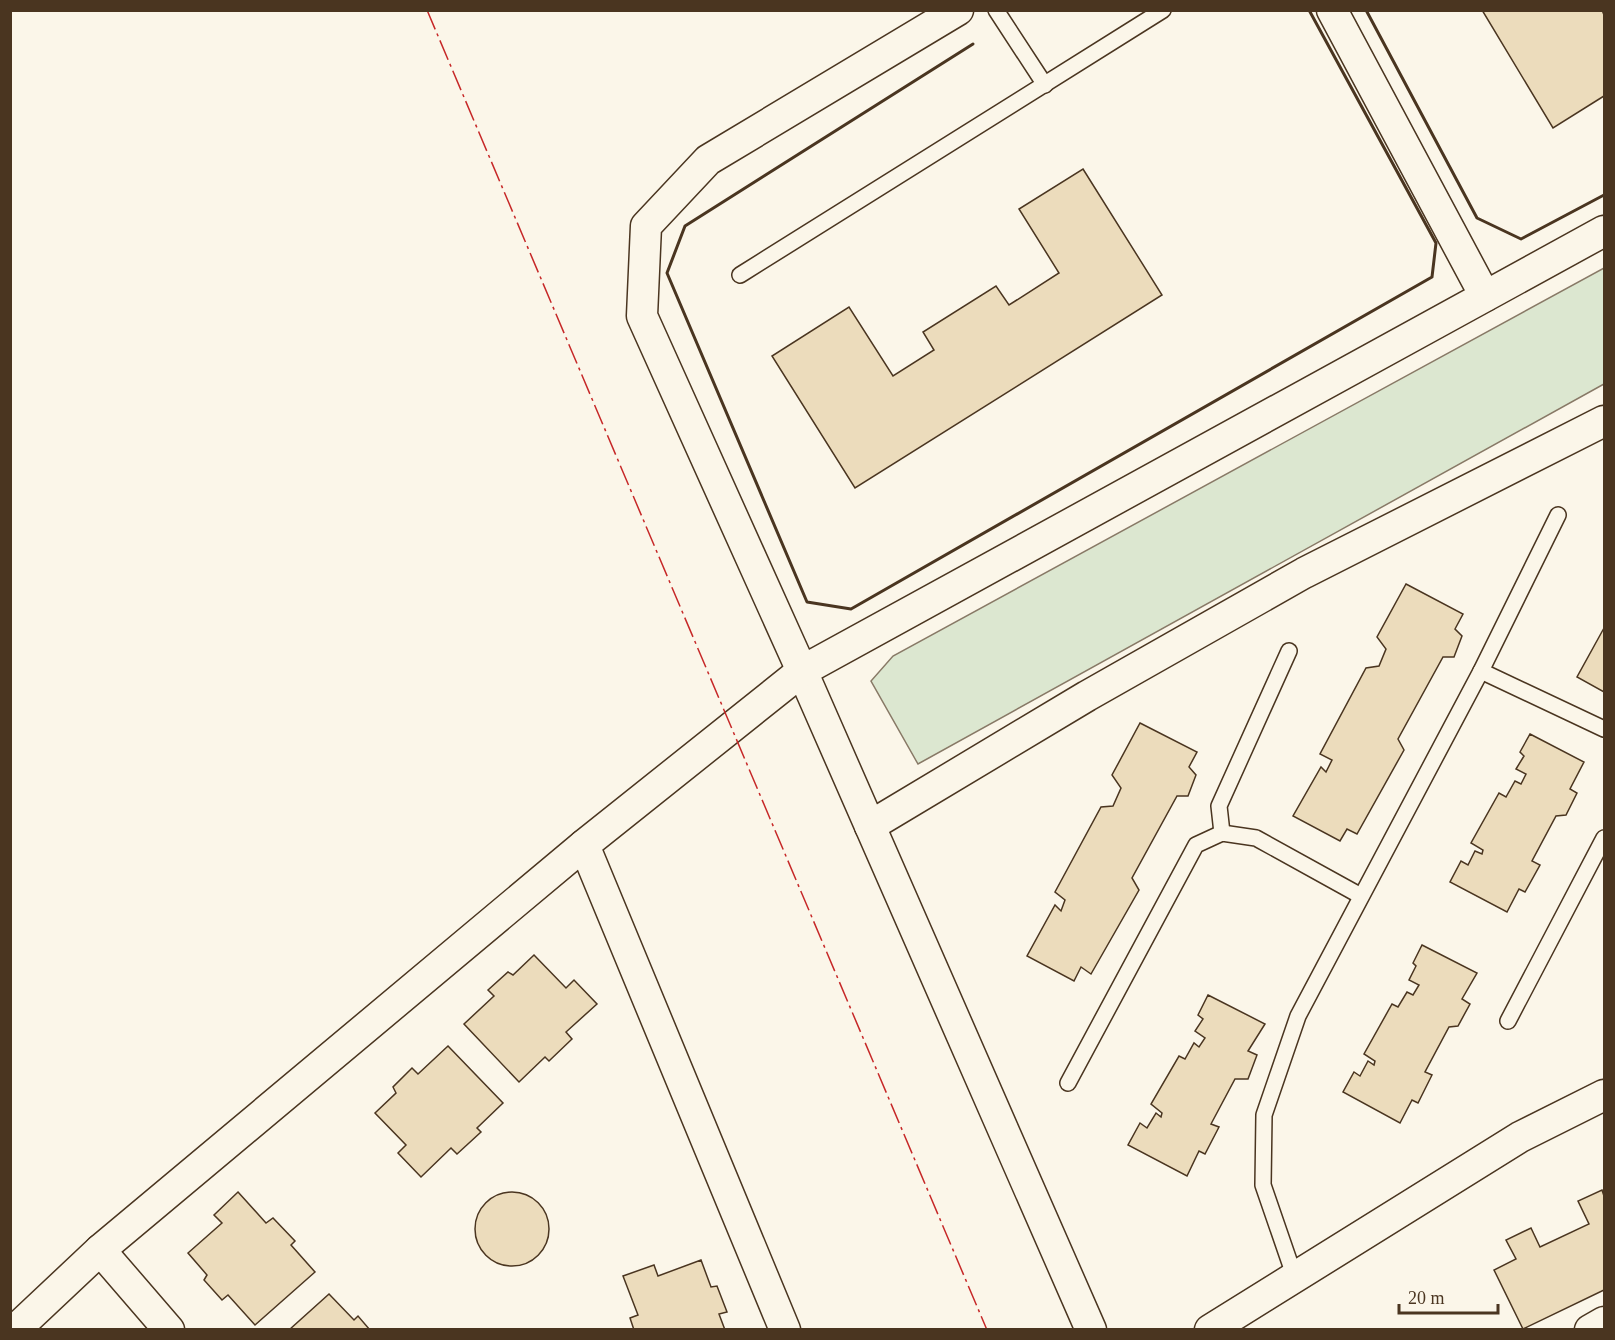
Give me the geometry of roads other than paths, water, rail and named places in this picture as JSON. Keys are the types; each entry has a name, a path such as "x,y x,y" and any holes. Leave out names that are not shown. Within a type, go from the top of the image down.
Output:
{"street":[{"path":"958,10 708,160 646,226 642,316 802,671 1091,1329"},
{"path":"1332,10 1485,296"},
{"path":"15,1329 100,1250 584,845 802,671 1605,231"},
{"path":"870,826 1087,696 1304,573 1605,421"},
{"path":"584,845 785,1329"},
{"path":"1210,1329 1294,1275 1521,1137 1605,1095"},
{"path":"100,1250 169,1329"},
{"path":"1590,1329 1605,1322"}],"lane":[{"path":"996,10 1045,85"},
{"path":"740,275 1163,10"},
{"path":"1294,1275 1263,1185 1264,1114 1298,1016 1481,671 1558,515"},
{"path":"1222,832 1219,806 1289,651"},
{"path":"1481,671 1605,729"},
{"path":"1068,1083 1196,844 1222,832 1256,838 1361,896"},
{"path":"1508,1021 1605,838"}]}
